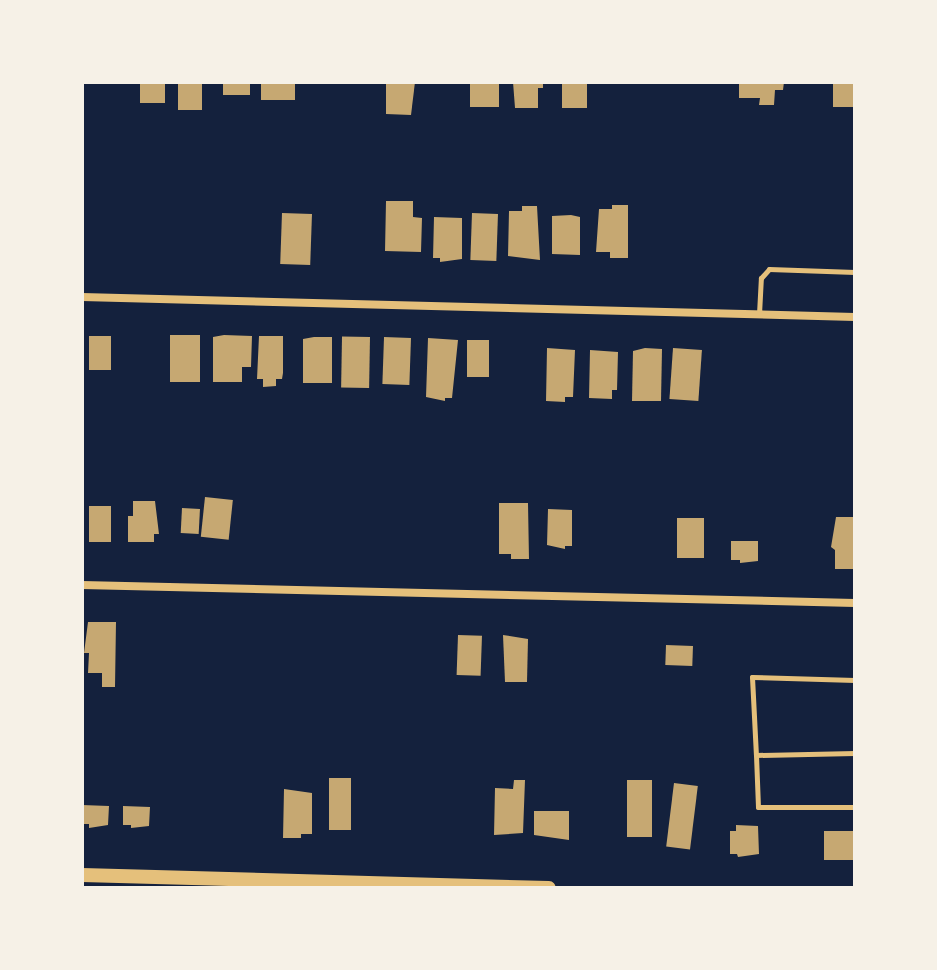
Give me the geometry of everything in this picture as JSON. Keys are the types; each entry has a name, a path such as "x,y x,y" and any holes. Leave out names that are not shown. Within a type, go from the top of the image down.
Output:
{"main road":[{"path":"82,875 182,883 549,888"}],"street":[{"path":"82,297 855,317"},
{"path":"82,585 855,603"}],"lane":[{"path":"759,314 761,278 769,269 855,272"},
{"path":"855,680 752,677 758,807 855,807"},
{"path":"756,755 855,753"}],"building":[{"path":"140,82 165,82 165,103 140,103"},
{"path":"178,82 202,82 202,110 178,110"},
{"path":"223,82 250,82 250,95 223,95"},
{"path":"261,82 295,82 295,100 261,100"},
{"path":"386,82 415,82 411,115 386,114"},
{"path":"470,82 499,82 499,107 470,107"},
{"path":"513,82 543,82 543,88 538,88 538,108 515,108"},
{"path":"562,82 587,82 587,108 562,108"},
{"path":"739,82 784,82 783,90 775,90 774,105 759,105 760,98 739,98"},
{"path":"833,82 855,82 855,107 833,107"},
{"path":"386,201 413,201 413,217 422,218 421,252 385,251"},
{"path":"612,205 628,205 628,258 610,258 610,252 596,252 599,209 612,209"},
{"path":"522,206 537,206 540,260 508,256 509,211 522,211"},
{"path":"282,213 312,214 310,265 280,264"},
{"path":"472,213 498,214 496,261 470,260"},
{"path":"552,216 580,217 580,255 552,254"},
{"path":"434,217 462,218 462,259 440,262 440,258 433,258"},
{"path":"170,335 200,335 200,382 170,382"},
{"path":"89,336 111,336 111,370 89,370"},
{"path":"252,336 251,367 242,367 242,382 213,382 213,337"},
{"path":"259,336 283,336 283,373 282,379 276,379 276,386 263,387 263,379 257,379"},
{"path":"332,337 332,383 303,383 303,339"},
{"path":"342,337 370,337 369,388 341,388"},
{"path":"384,337 411,338 409,385 382,384"},
{"path":"428,338 458,340 452,398 445,398 445,401 426,397"},
{"path":"467,340 489,340 489,377 467,377"},
{"path":"547,348 575,350 573,397 565,397 565,402 546,401"},
{"path":"673,348 702,350 698,401 669,399"},
{"path":"662,349 661,401 632,401 633,351"},
{"path":"590,350 618,352 617,390 612,390 612,399 589,398"},
{"path":"205,497 233,500 229,540 201,537"},
{"path":"133,501 155,501 159,534 154,534 154,542 128,542 128,516 133,516"},
{"path":"499,503 528,503 529,559 511,559 511,554 499,554"},
{"path":"89,506 111,506 111,542 89,542"},
{"path":"182,508 200,509 199,534 181,533"},
{"path":"548,509 572,510 572,546 565,546 565,549 547,545"},
{"path":"836,517 855,517 855,569 835,569 835,550 831,547"},
{"path":"677,518 704,518 704,558 677,558"},
{"path":"731,541 758,541 758,561 740,563 740,560 731,560"},
{"path":"88,622 116,622 115,687 102,687 102,673 88,673 89,653 84,653"},
{"path":"458,635 482,636 481,676 457,675"},
{"path":"503,635 528,639 527,682 505,682"},
{"path":"666,645 693,646 692,666 665,665"},
{"path":"329,778 351,778 351,830 329,830"},
{"path":"514,780 525,780 523,833 494,835 495,788 513,789"},
{"path":"627,780 652,780 652,837 627,837"},
{"path":"674,783 698,786 690,849 666,847"},
{"path":"284,789 312,793 312,834 301,834 301,838 283,838"},
{"path":"82,805 109,806 108,825 89,828 89,824 82,824"},
{"path":"123,806 150,807 149,826 131,828 131,825 123,825"},
{"path":"534,811 569,811 569,840 534,835"},
{"path":"736,825 758,826 759,854 738,857 737,854 730,854 730,831 736,831"},
{"path":"824,831 855,831 855,860 824,860"}]}
